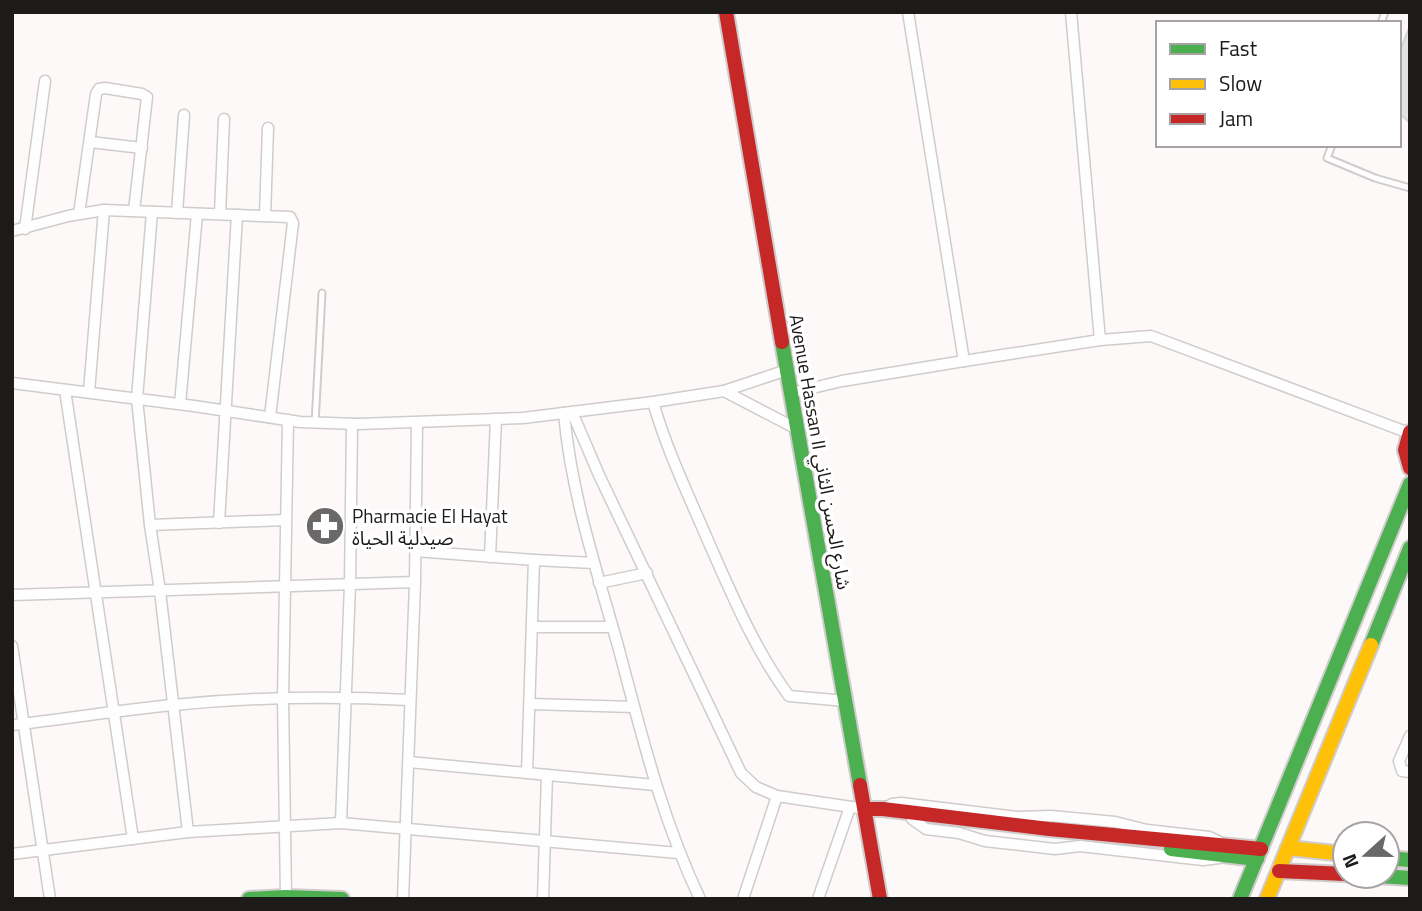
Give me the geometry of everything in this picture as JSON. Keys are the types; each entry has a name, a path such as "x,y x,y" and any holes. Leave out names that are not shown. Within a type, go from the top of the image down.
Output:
{"street":[{"name":"Avenue Hassan II شارع الحسن الثاني","path":"726,12 790,393 846,701 857,808 880,899"},
{"path":"908,12 964,361"},
{"path":"1071,12 1100,340"},
{"path":"26,229 45,81"},
{"path":"79,214 96,94 99,89 105,88 146,97 134,211"},
{"path":"177,213 184,115"},
{"path":"220,214 224,119"},
{"path":"265,216 268,128"},
{"path":"90,142 142,148"},
{"path":"12,232 79,214 104,211 290,217 293,223 270,417"},
{"path":"89,392 104,211"},
{"path":"152,212 137,399 188,832"},
{"path":"180,404 197,214"},
{"path":"219,523 237,215"},
{"path":"790,393 842,381 964,361 1151,335 1409,433 1405,455 1410,468"},
{"path":"12,383 315,424 416,423 496,419 653,402 724,391 787,370"},
{"path":"65,390 132,839"},
{"path":"724,391 797,429"},
{"path":"653,402 663,439 726,581 774,676 789,696 846,701"},
{"path":"568,412 571,473 599,583 655,785 678,853 700,899"},
{"path":"568,412 741,773 756,787 777,796 857,808 886,809 1222,850"},
{"path":"490,557 496,419"},
{"path":"286,897 283,698 288,420"},
{"path":"403,899 415,582 416,423"},
{"path":"341,823 347,697 352,424"},
{"path":"1240,899 1410,484"},
{"path":"150,525 285,520"},
{"path":"1267,899 1410,548"},
{"path":"415,551 594,563"},
{"path":"527,773 534,560"},
{"path":"599,583 647,573"},
{"path":"12,596 415,582"},
{"path":"532,627 612,627"},
{"path":"12,646 50,899"},
{"path":"12,725 174,704 283,698 410,700"},
{"path":"530,704 634,707"},
{"path":"1410,736 1399,761 1402,771 1410,772"},
{"path":"409,762 655,785"},
{"path":"543,899 547,775"},
{"path":"743,899 777,796"},
{"path":"857,808 883,817 1259,854"},
{"path":"818,899 857,808"},
{"path":"12,854 188,832 341,823 678,853"},
{"path":"1288,848 1331,853"},
{"path":"1279,871 1331,873"},
{"path":"248,899 342,899"}],"lane":[{"path":"1331,147 1327,158 1374,178 1410,188"},
{"path":"315,424 322,293"}],"building":[{"path":"1410,28 1410,123 1401,115 1401,48"}],"traffic: fast":[{"path":"782,342 860,785"},
{"path":"1240,899 1410,484"},
{"path":"1371,645 1410,548"},
{"path":"1171,849 1257,859"},
{"path":"1401,859 1410,860"},
{"path":"1401,877 1410,878"},
{"path":"249,899 342,899"}],"traffic: slow":[{"path":"1267,899 1371,645"},
{"path":"1288,848 1331,853"}],"traffic: jam":[{"path":"726,12 782,342"},
{"path":"1410,432 1405,450 1410,468"},
{"path":"860,785 880,899"},
{"path":"865,809 1261,849"},
{"path":"1279,871 1331,873"}],"place":[{"name":"Pharmacie El Hayat صيدلية الحياة","path":"325,526"}]}
